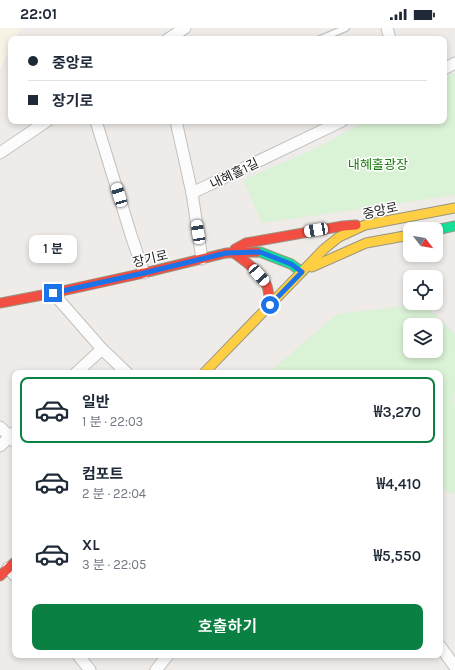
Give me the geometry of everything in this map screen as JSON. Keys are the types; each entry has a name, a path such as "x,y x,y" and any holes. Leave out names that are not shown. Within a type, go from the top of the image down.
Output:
{"main road":[{"name":"중앙로","path":"207,370 324,249 339,237 365,225 455,208"},
{"path":"270,305 265,281 254,269 230,253 246,243 343,226 365,225"},
{"path":"443,229 455,226"},
{"name":"중앙로","path":"302,272 366,243 403,236"},
{"name":"장기로","path":"0,303 53,293 230,253 260,252 291,264 302,272"},
{"path":"0,576 12,569"}],"street":[{"path":"173,36 185,28"},
{"path":"0,153 43,124"},
{"path":"97,124 144,273"},
{"name":"내혜홀1길","path":"177,124 192,193 336,124"},
{"path":"192,193 202,259"},
{"path":"53,293 102,349 124,370"},
{"path":"79,370 102,349"},
{"path":"216,362 217,370"},
{"path":"0,427 12,435"},
{"path":"0,446 12,437"},
{"path":"443,650 455,667"},
{"path":"80,658 90,670"},
{"path":"156,670 166,658"}],"lane":[{"path":"324,36 333,30 346,28"}],"shaded area":[{"path":"0,28 21,28 17,36 8,36 8,53 0,69"}],"green space":[{"name":"내혜홀광장","path":"455,72 455,195 262,223 243,180 319,147 361,124 447,124 447,76"},
{"path":"403,306 403,310 430,310 438,318 403,318 403,358 443,358 443,322 455,334 455,492 452,494 443,489 443,370 274,370 274,368 337,314"}],"traffic: fast":[{"path":"443,229 455,226"},
{"path":"257,252 291,264 302,272"}],"traffic: slow":[{"path":"207,370 324,249 339,237 365,225 455,208"},
{"path":"312,267 366,243 403,236"}],"traffic: jam":[{"path":"235,249 246,243 356,225"},
{"path":"0,303 144,273 226,253 257,252"},
{"path":"234,253 261,276 268,288 270,305"},
{"path":"0,576 12,565"}],"route":[{"path":"53,293 226,253 260,252 291,264 302,272 270,305"}]}
